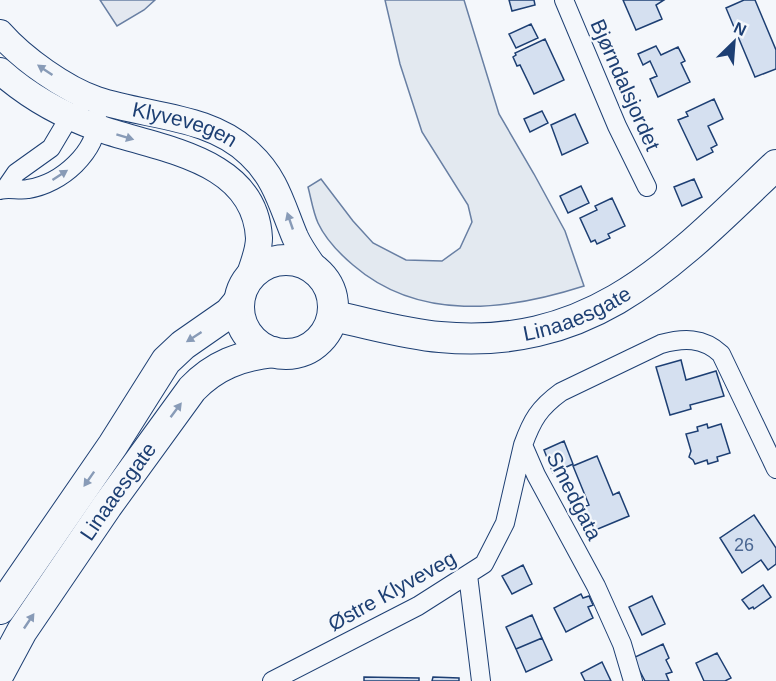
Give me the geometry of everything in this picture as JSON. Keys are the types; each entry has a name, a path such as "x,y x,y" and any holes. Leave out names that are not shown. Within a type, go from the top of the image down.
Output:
{"highway":[{"name":"Linaaesgate","path":"0,672 22,631 107,506 192,389 203,378 226,363 240,358 273,352 286,354 299,352 311,347 325,334 333,316 441,337 495,338 531,333 568,323 624,296 667,265 776,165"},
{"name":"Linaaesgate","path":"0,609 119,436 166,361 183,345 215,324 261,267 274,261 290,260 304,263 317,272"},
{"path":"317,272 331,292 333,316"},
{"path":"244,289 240,314 243,327 255,342 273,352"}],"main road":[{"name":"Klyvevegen","path":"0,33 30,60 75,89 96,99 203,126 226,135 250,153 267,172 276,188 298,243 317,272"},
{"name":"Klyvevegen","path":"0,71 32,95 70,116 97,128 189,156 211,166 234,183 250,206 257,223 259,240 244,289"}],"street":[{"name":"Bjørndalsjordet","path":"564,0 617,126 647,187"},
{"path":"3,189 16,173 51,148 70,116 96,99"},
{"path":"3,189 27,190 48,183 66,172 89,145 97,128 96,99"},
{"name":"Smedgata","path":"633,681 622,644 596,586 536,475 523,445 537,412 561,392 668,342 687,339 705,343 721,354 776,469"},
{"name":"Østre Klyveveg","path":"272,681 418,606 484,564 505,523 523,445"},
{"path":"468,575 481,681"}],"shaded area":[{"path":"100,0 155,0 144,10 117,26"},
{"path":"385,0 464,0 499,114 565,231 584,286 554,295 494,305 464,306 435,303 406,296 379,283 348,261 321,229 313,210 308,187 321,179 373,243 406,260 442,261 460,248 472,222 468,205 422,132 400,64"}],"building":[{"path":"509,0 534,0 535,5 512,11"},
{"path":"623,0 664,0 656,5 662,19 636,30"},
{"path":"744,0 755,0 776,50 776,69 755,77 726,8"},
{"path":"531,24 538,38 516,48 509,34"},
{"path":"545,39 564,80 534,94 520,65 517,66 513,57 515,53"},
{"path":"656,46 661,55 678,47 685,61 681,63 690,82 658,97 650,79 657,76 650,61 643,65 638,54"},
{"path":"714,99 723,119 708,126 717,145 711,148 713,152 697,160 678,120 688,116 686,112"},
{"path":"542,111 548,123 530,132 524,119"},
{"path":"575,114 588,143 562,155 551,125"},
{"path":"694,179 702,197 682,206 674,187"},
{"path":"581,186 589,203 568,213 560,196"},
{"path":"612,198 625,226 608,234 610,238 597,244 595,240 591,242 580,218 597,210 595,206"},
{"path":"681,360 686,380 716,371 724,396 690,405 691,409 670,415 656,367"},
{"path":"707,424 708,428 721,424 730,453 717,457 718,461 708,464 707,460 695,464 689,457 691,451 686,434 698,431 697,427"},
{"path":"564,441 573,464 553,473 544,450"},
{"path":"597,456 613,495 619,492 629,516 593,531 583,507 589,505 573,466"},
{"path":"754,515 776,548 776,564 768,570 761,560 742,573 720,538"},
{"path":"523,565 532,584 512,594 502,576"},
{"path":"763,585 771,597 754,609 753,607 749,609 742,600"},
{"path":"581,594 583,598 589,596 593,605 588,607 593,618 566,632 554,608"},
{"path":"652,596 665,624 642,635 629,607"},
{"path":"532,615 542,638 516,649 506,627"},
{"path":"542,638 552,660 526,672 516,649"},
{"path":"663,644 669,658 666,660 672,672 666,674 669,681 645,681 633,658"},
{"path":"717,653 731,678 725,681 704,681 696,663"},
{"path":"602,662 611,681 585,681 581,673"},
{"path":"364,677 419,678 419,681 364,681"},
{"path":"433,677 459,678 459,681 432,681"}]}
